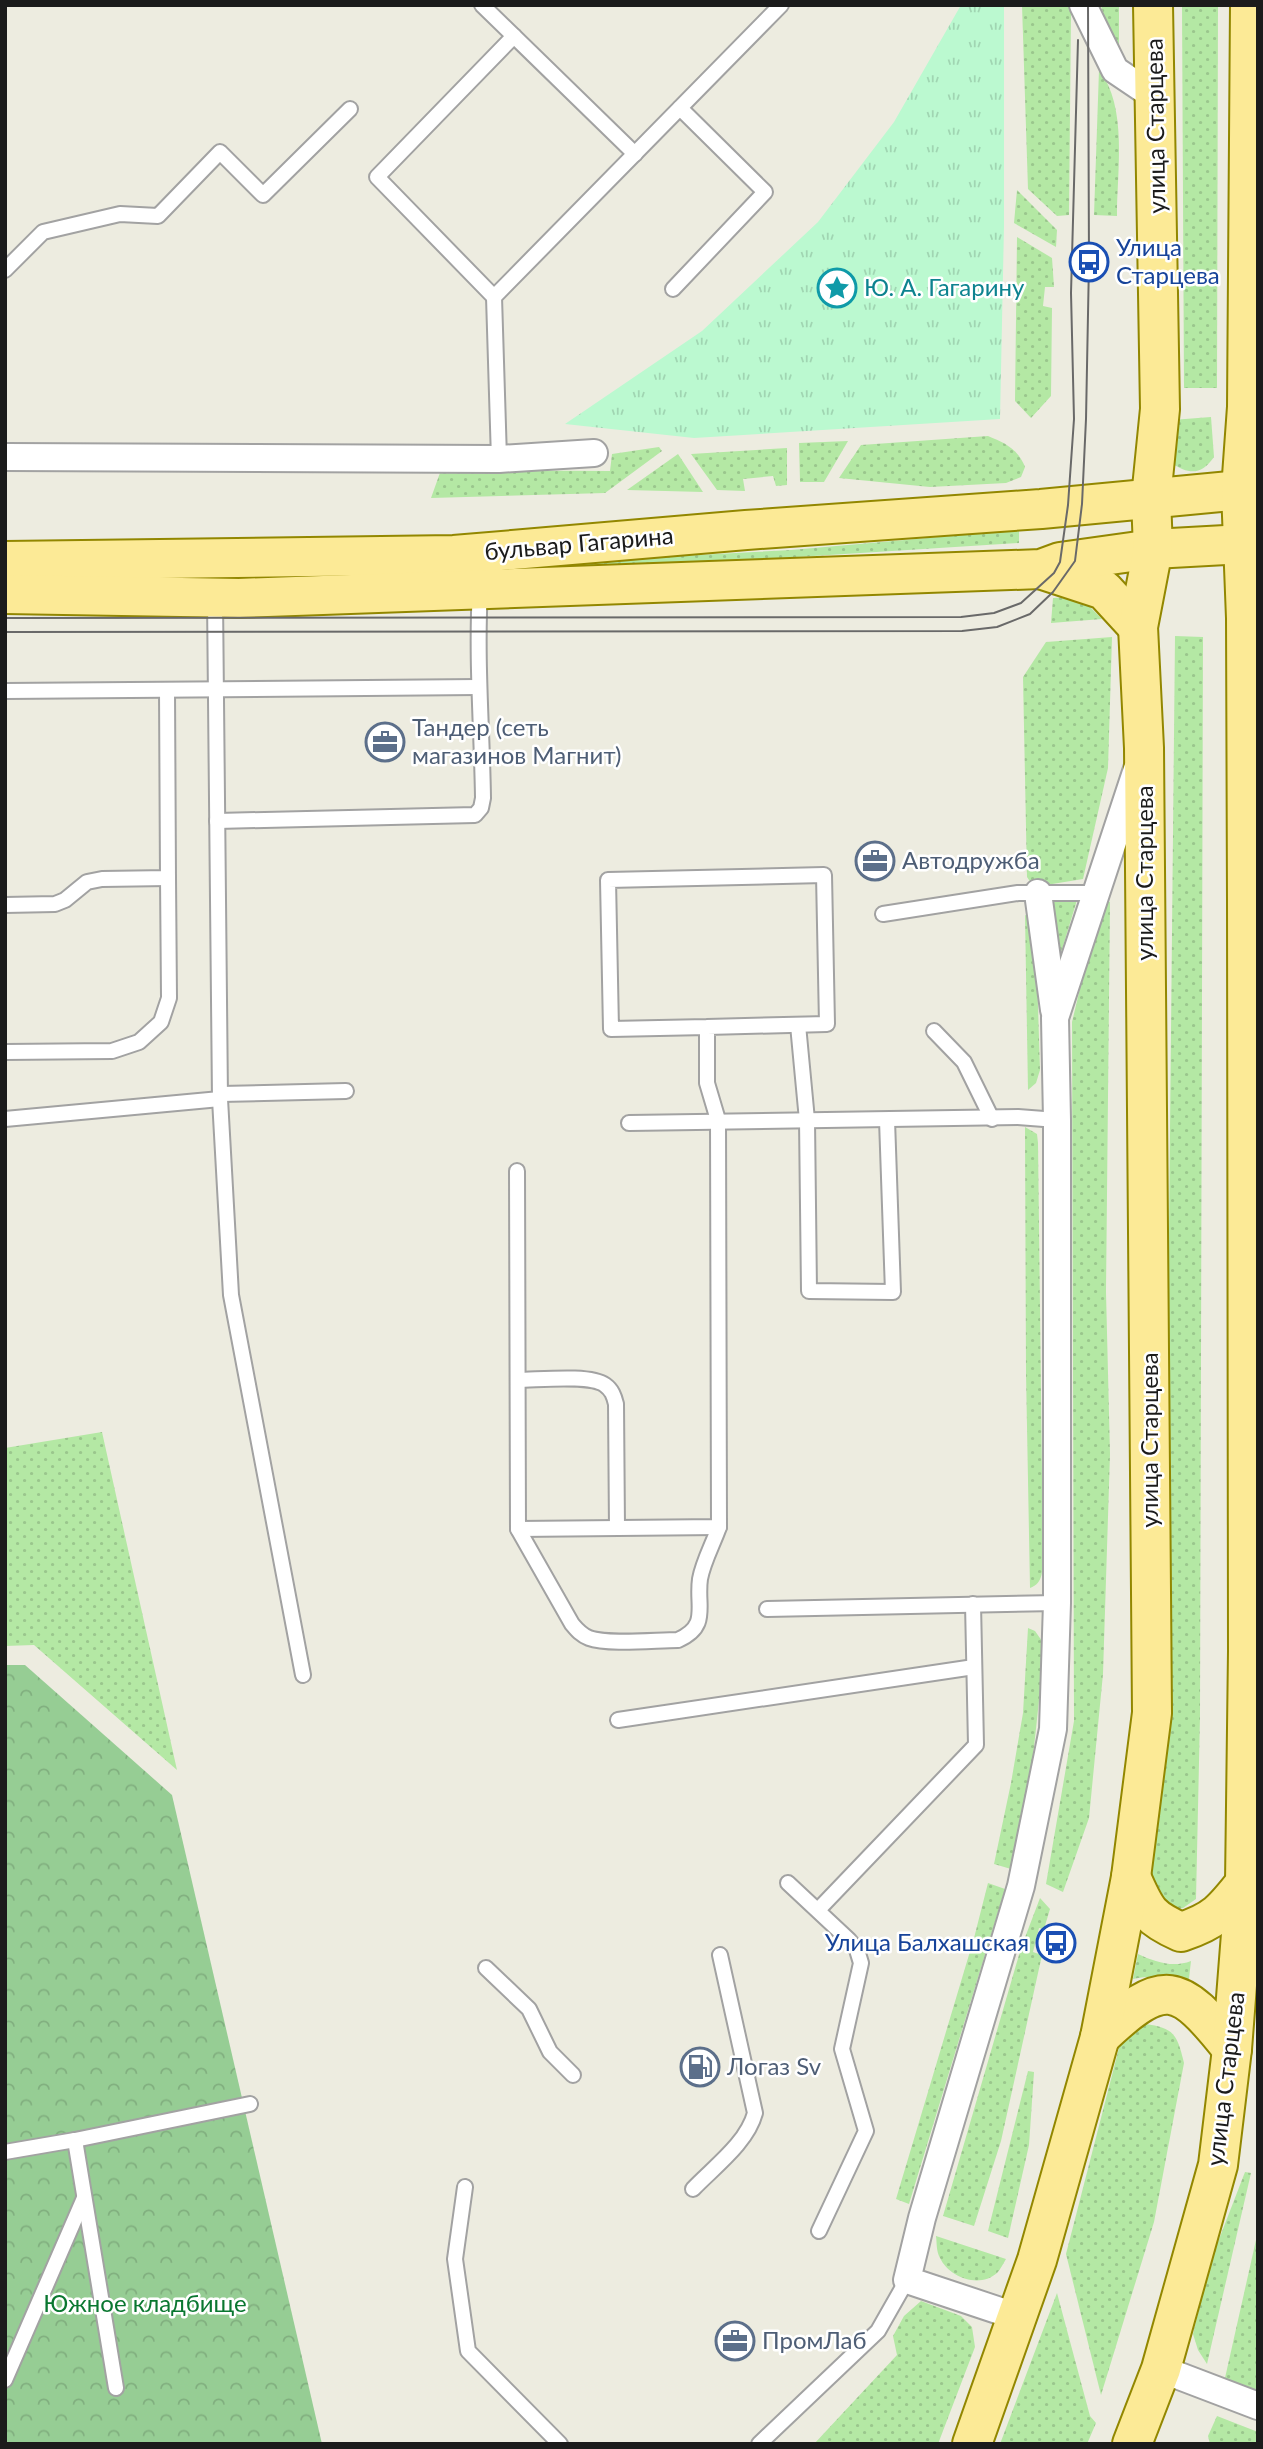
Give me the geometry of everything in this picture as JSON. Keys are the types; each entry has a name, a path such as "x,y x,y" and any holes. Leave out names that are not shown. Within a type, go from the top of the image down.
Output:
{"main road":[{"name":"улица Старцева","path":"972,2444 1037,2260 1100,2037 1131,1877 1152,1713 1144,748 1138,627 1153,549 1150,498 1160,409 1153,5"},
{"path":"1241,490 1247,407 1250,5"},
{"name":"улица Старцева","path":"1132,2444 1161,2369 1218,2165 1232,2049 1245,1882 1248,1651 1244,544 1241,490"},
{"name":"бульвар Гагарина","path":"5,561 454,555 746,530 1041,509 1241,490"},
{"name":"бульвар Гагарина","path":"5,594 215,597 480,588 563,588 1041,569 1060,562 1153,549 1244,544"},
{"path":"215,597 226,559"},
{"name":"бульвар Гагарина","path":"1041,569 1104,590 1138,627"},
{"path":"1131,1877 1144,1908 1157,1921 1181,1932 1207,1924 1226,1907 1245,1882"},
{"path":"1100,2037 1130,2008 1147,1999 1169,1994 1192,2002 1232,2049"}],"street":[{"path":"1083,5 1115,70 1156,97"},
{"path":"5,457 499,459 594,453"},
{"path":"1055,1018 1144,748"},
{"path":"1018,2317 907,2280 922,2218 1021,1886 1053,1729 1057,1603 1057,1120 1055,1018 1038,893"},
{"path":"1161,2369 1258,2406"}],"lane":[{"path":"482,5 635,154"},
{"path":"494,297 781,5"},
{"path":"499,459 494,297 377,177 514,36"},
{"path":"673,289 765,192 680,108"},
{"path":"5,270 43,232 120,214 158,216 220,152 263,195 350,109"},
{"path":"217,821 475,815 481,808 483,799 482,729 478,687 480,588"},
{"path":"215,597 221,1096 231,1295 303,1675"},
{"path":"5,691 478,687"},
{"path":"5,1052 112,1051 139,1042 161,1023 169,998 167,690"},
{"path":"824,875 827,1024 707,1027 611,1029 608,880 824,875"},
{"path":"5,905 55,904 65,900 87,882 102,878 168,878"},
{"path":"883,914 1018,893 1096,893"},
{"path":"798,1025 807,1120 809,1291 893,1292 887,1119"},
{"path":"517,1171 518,1529 580,1633 589,1638 615,1640 678,1640 688,1636 697,1627 700,1615 700,1578 719,1528 718,1120 707,1083 707,1027"},
{"path":"933,1031 964,1062 992,1119"},
{"path":"5,1119 221,1096 346,1091"},
{"path":"629,1122 1018,1117 1057,1120"},
{"path":"518,1380 591,1380 603,1383 612,1392 616,1404 617,1528"},
{"path":"518,1529 719,1528"},
{"path":"767,1609 1057,1603"},
{"path":"818,1910 976,1745 973,1604"},
{"path":"618,1720 974,1667"},
{"path":"788,1883 849,1940 857,1950 861,1963 842,2049 866,2131 819,2231"},
{"path":"693,2189 743,2137 752,2125 755,2113 720,1955"},
{"path":"486,1968 529,2009 550,2052 573,2075"},
{"path":"5,2151 75,2140 250,2104"},
{"path":"75,2140 116,2388"},
{"path":"465,2187 455,2259 468,2351 560,2444"},
{"path":"5,2380 85,2196"},
{"path":"759,2444 878,2331 907,2280"}],"green space":[{"path":"961,5 1004,5 1004,226 1000,419 694,438 565,424 702,331 818,222 894,122"},
{"path":"1022,5 1068,5 1071,12 1069,215 1057,216 1028,189"},
{"path":"1101,5 1119,5 1119,45 1106,26"},
{"path":"1182,5 1218,5 1217,388 1184,388"},
{"path":"1099,70 1114,102 1117,121 1117,216 1094,215"},
{"path":"1017,190 1057,230 1056,247 1014,223"},
{"path":"1017,237 1052,258 1054,287 1045,287 1043,306 1052,308 1051,396 1031,418 1015,401"},
{"path":"1211,417 1214,457 1209,463 1200,470 1190,471 1171,463 1172,420"},
{"path":"988,436 1015,451 1025,467 1021,477 1006,483 930,487 839,478 861,445"},
{"path":"848,441 824,482 800,482 799,443"},
{"path":"659,447 662,451 605,493 431,498 441,470 610,471 612,454"},
{"path":"787,448 787,485 776,486 773,476 743,479 745,491 717,490 691,454"},
{"path":"678,454 703,492 627,490"},
{"path":"1019,530 1019,543 608,569 454,568 791,550"},
{"path":"1071,597 1086,603 1102,619 1051,623 1053,598"},
{"path":"1175,636 1203,637 1200,1717 1196,1899 1183,1908 1172,1910 1147,1891 1169,1597 1169,1229"},
{"path":"1112,637 1108,768 1083,879 1046,885 1031,883 1027,877 1023,677 1046,642"},
{"path":"1077,900 1057,966 1052,901"},
{"path":"1105,900 1110,902 1106,1292 1110,1454 1103,1674 1089,1818 1063,1892 1046,1884 1074,1721 1072,1022 1100,905"},
{"path":"1025,915 1032,918 1040,1070 1036,1083 1028,1090"},
{"path":"1025,1127 1037,1134 1038,1143 1043,1558 1040,1579 1030,1588 1026,1373"},
{"path":"102,1432 177,1770 34,1645 5,1646 5,1448"},
{"path":"1028,1628 1035,1631 1042,1641 1040,1691 1031,1775 1011,1869 994,1864 1023,1713"},
{"name":"Южное кладбище","path":"5,1665 25,1665 172,1795 322,2444 5,2444"},
{"path":"988,1883 1005,1889 909,2204 896,2199"},
{"path":"1040,1898 1050,1909 1044,1929 1039,1928 1033,1952 1042,1955 1001,2141 974,2226 943,2216 1021,1948"},
{"path":"1138,1954 1164,1963 1191,1961 1188,1987 1162,1977 1133,1979"},
{"path":"1145,2024 1163,2028 1173,2034 1184,2063 1154,2222 1101,2395 1066,2254 1119,2048 1129,2032"},
{"path":"1028,2071 1034,2072 1029,2145 1008,2238 988,2231"},
{"path":"1245,2172 1251,2173 1207,2364 1198,2350 1193,2334 1211,2260"},
{"path":"1258,2231 1258,2391 1225,2378"},
{"path":"936,2236 1006,2259 998,2272 990,2278 965,2279 944,2265 938,2253"},
{"path":"1057,2293 1090,2416 1096,2423 1087,2444 1000,2444"},
{"path":"921,2301 961,2316 972,2327 975,2347 938,2444 814,2444 897,2355 893,2336 904,2316"},
{"path":"1217,2416 1258,2432 1258,2444 1210,2444 1208,2436"}],"tram line":[{"path":"5,632 962,631 997,627 1030,614 1053,592 1075,561 1082,504 1089,262 1088,5"},
{"path":"5,618 961,617 994,613 1021,603 1054,573 1060,562 1068,505 1074,419 1071,293 1078,40"}],"place":[{"name":"Улица Старцева","path":"1089,262"},
{"name":"Ю. А. Гагарину","path":"837,288"},
{"name":"Тандер (сеть магазинов Магнит)","path":"385,742"},
{"name":"Автодружба","path":"875,861"},
{"name":"Улица Балхашская","path":"1056,1943"},
{"name":"Логаз Sv","path":"700,2067"},
{"name":"ПромЛаб","path":"735,2341"}]}
